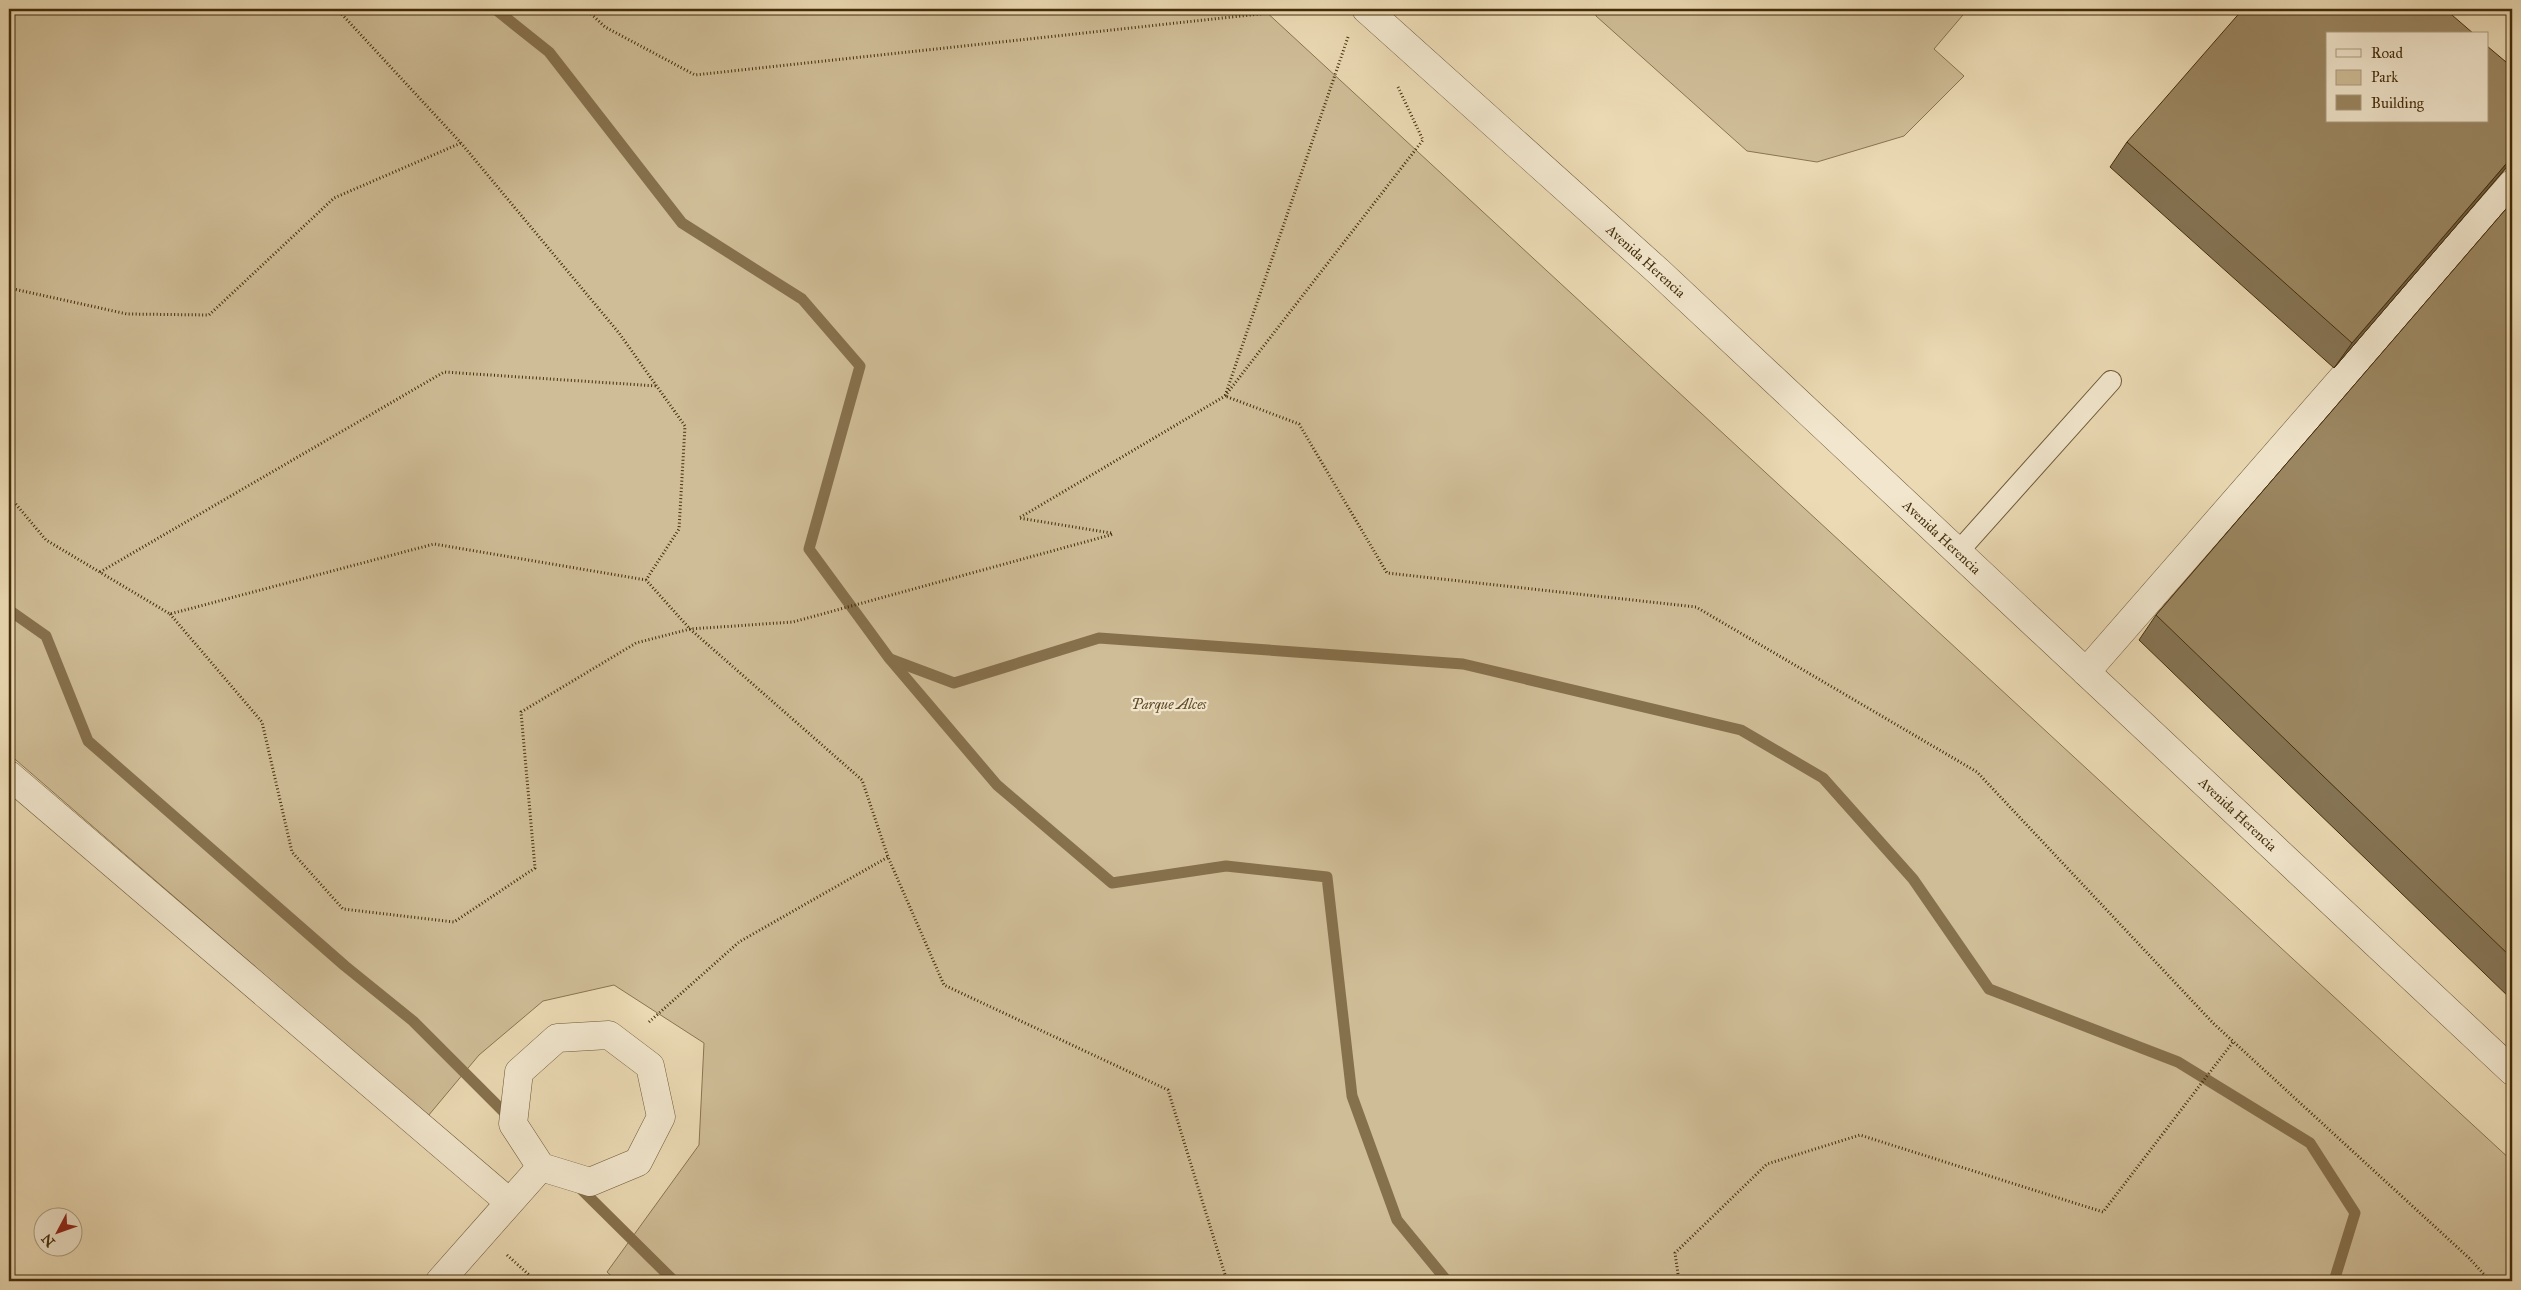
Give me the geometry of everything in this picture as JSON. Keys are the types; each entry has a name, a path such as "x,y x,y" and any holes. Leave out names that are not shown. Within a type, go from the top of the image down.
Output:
{"street":[{"name":"Avenida Herencia","path":"1359,18 1659,272 2512,1071"},
{"path":"2086,672 2512,184"},
{"path":"9,775 509,1202"},
{"path":"609,1035 650,1066 662,1116 638,1162 590,1182 541,1167 513,1124 519,1072 557,1038 609,1035"},
{"path":"440,1281 541,1167"}],"lane":[{"path":"1958,552 2111,381"}],"path":[{"path":"337,9 462,143 619,332 685,426 679,529 646,580"},
{"path":"586,9 605,27 695,75 1306,9"},
{"path":"1225,396 1359,18"},
{"path":"9,496 46,540 170,614 262,722 292,852 343,908 454,922 535,868 521,712 636,643 690,629 793,622 1114,534 1019,518 1225,396 1423,140 1395,79"},
{"path":"9,288 127,314 209,315 334,198 462,143"},
{"path":"100,572 444,372 658,386"},
{"path":"1225,396 1299,424 1387,573 1696,607 1977,772 2213,1023 2469,1258 2490,1281"},
{"path":"170,614 434,544 646,580 690,629 862,780 888,857 944,985 1168,1090 1227,1281"},
{"path":"622,1046 739,942 888,857"},
{"path":"1679,1281 1675,1253 1767,1164 1860,1135 2103,1212 2178,1117 2233,1042"}],"green space":[{"name":"Parque Alces","path":"9,9 1263,9 2512,1161 2512,1281 617,1281 607,1272 699,1145 704,1043 614,985 543,1001 479,1055 428,1116 9,754"},
{"path":"1595,9 1968,9 1934,49 1964,76 1904,136 1817,162 1747,151 1596,16"}],"building":[{"path":"2243,9 2445,9 2472,32 2326,32 2326,122 2488,122 2488,47 2512,67 2512,157 2352,343 2127,142"},
{"path":"2512,202 2512,958 2156,615"}],"waterway":[{"path":"495,9 549,52 682,223 802,299 860,366 809,549 889,658 997,785 1112,883 1226,866 1327,877 1352,1096 1397,1220 1447,1281"},
{"path":"9,610 46,636 88,741 345,966 413,1021 511,1119"},
{"path":"890,659 954,683 1099,638 1463,664 1741,730 1823,778 1913,879 1989,989 2178,1062 2310,1143 2355,1213 2334,1281"},
{"path":"577,1185 674,1281"}]}
